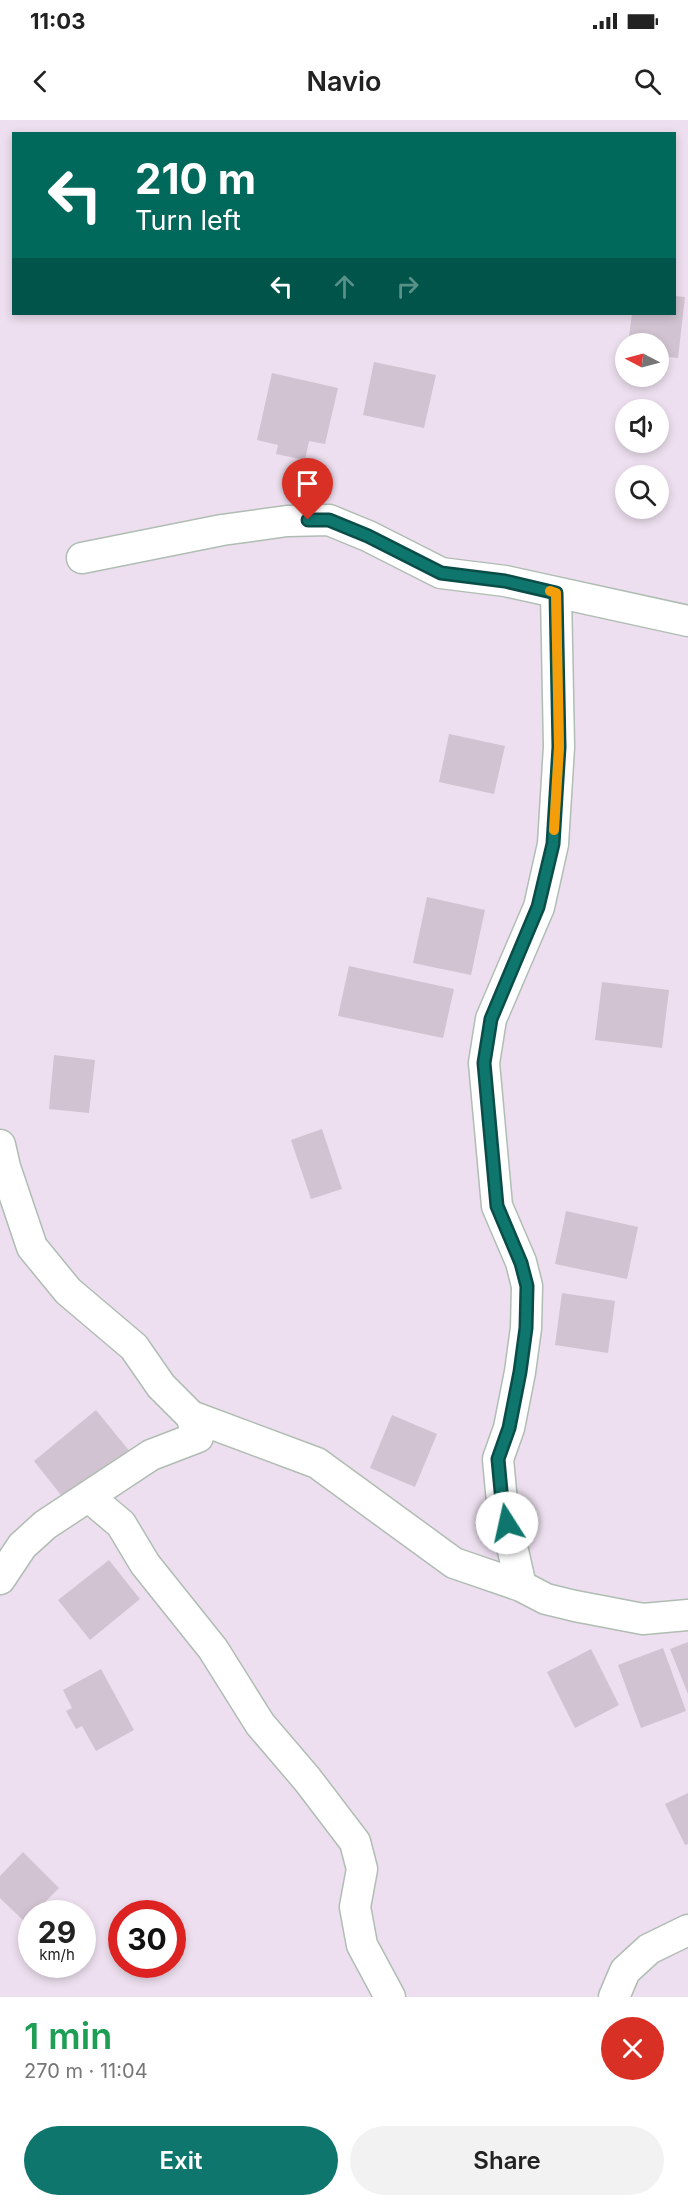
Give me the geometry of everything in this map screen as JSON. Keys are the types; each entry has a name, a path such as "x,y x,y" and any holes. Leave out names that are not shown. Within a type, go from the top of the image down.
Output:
{"street":[{"path":"82,558 222,530 287,520 329,520 368,536 441,573 505,581 688,621"},
{"path":"521,1586 502,1502 498,1459 509,1428 520,1372 526,1328 527,1286 521,1263 497,1206 484,1063 491,1019 538,907 553,844 559,747 556,593"},
{"path":"0,1145 5,1167 32,1247 68,1291 134,1347 161,1386 191,1416 317,1463 454,1563 521,1586 546,1599 643,1619 688,1615"},
{"path":"0,1579 22,1546 37,1532 151,1455 198,1437 191,1416"},
{"path":"89,1497 120,1524 145,1564 213,1649 260,1724 308,1779 355,1842 362,1869 355,1907 362,1945 390,1997"},
{"path":"614,1997 625,1971 649,1949 688,1930"}],"building":[{"path":"676,296 685,297 678,358 669,357 669,333 629,333 632,315 676,315"},
{"path":"374,362 436,375 424,428 363,415"},
{"path":"272,373 338,388 325,444 309,441 305,460 276,454 278,445 257,440"},
{"path":"449,734 505,746 494,794 439,782"},
{"path":"427,897 485,910 471,975 413,963"},
{"path":"349,966 454,989 443,1038 338,1016"},
{"path":"602,982 669,990 662,1048 595,1040"},
{"path":"54,1055 95,1060 89,1113 49,1109"},
{"path":"322,1129 342,1189 311,1199 291,1140"},
{"path":"566,1211 638,1227 627,1279 555,1264"},
{"path":"562,1293 615,1301 608,1353 555,1345"},
{"path":"96,1410 131,1453 68,1504 34,1461"},
{"path":"392,1415 437,1434 415,1487 370,1468"},
{"path":"109,1560 140,1599 90,1640 58,1600"},
{"path":"688,1642 688,1694 670,1649"},
{"path":"663,1648 686,1711 641,1728 618,1665"},
{"path":"591,1649 619,1705 575,1728 547,1672"},
{"path":"101,1669 134,1730 96,1751 82,1726 76,1729 66,1711 72,1708 63,1690"},
{"path":"688,1793 688,1844 685,1845 665,1804"},
{"path":"23,1852 59,1888 47,1900 18,1900 18,1915 0,1898 0,1876"}],"slow traffic":[{"path":"550,591 556,593 559,747 554,830"}],"route":[{"path":"308,520 329,520 368,536 441,573 505,581 556,593 559,747 553,844 538,907 491,1019 484,1063 492,1137 492,1171 497,1206 521,1263 527,1286 526,1328 520,1372 509,1428 498,1459 502,1502 507,1523"}]}
